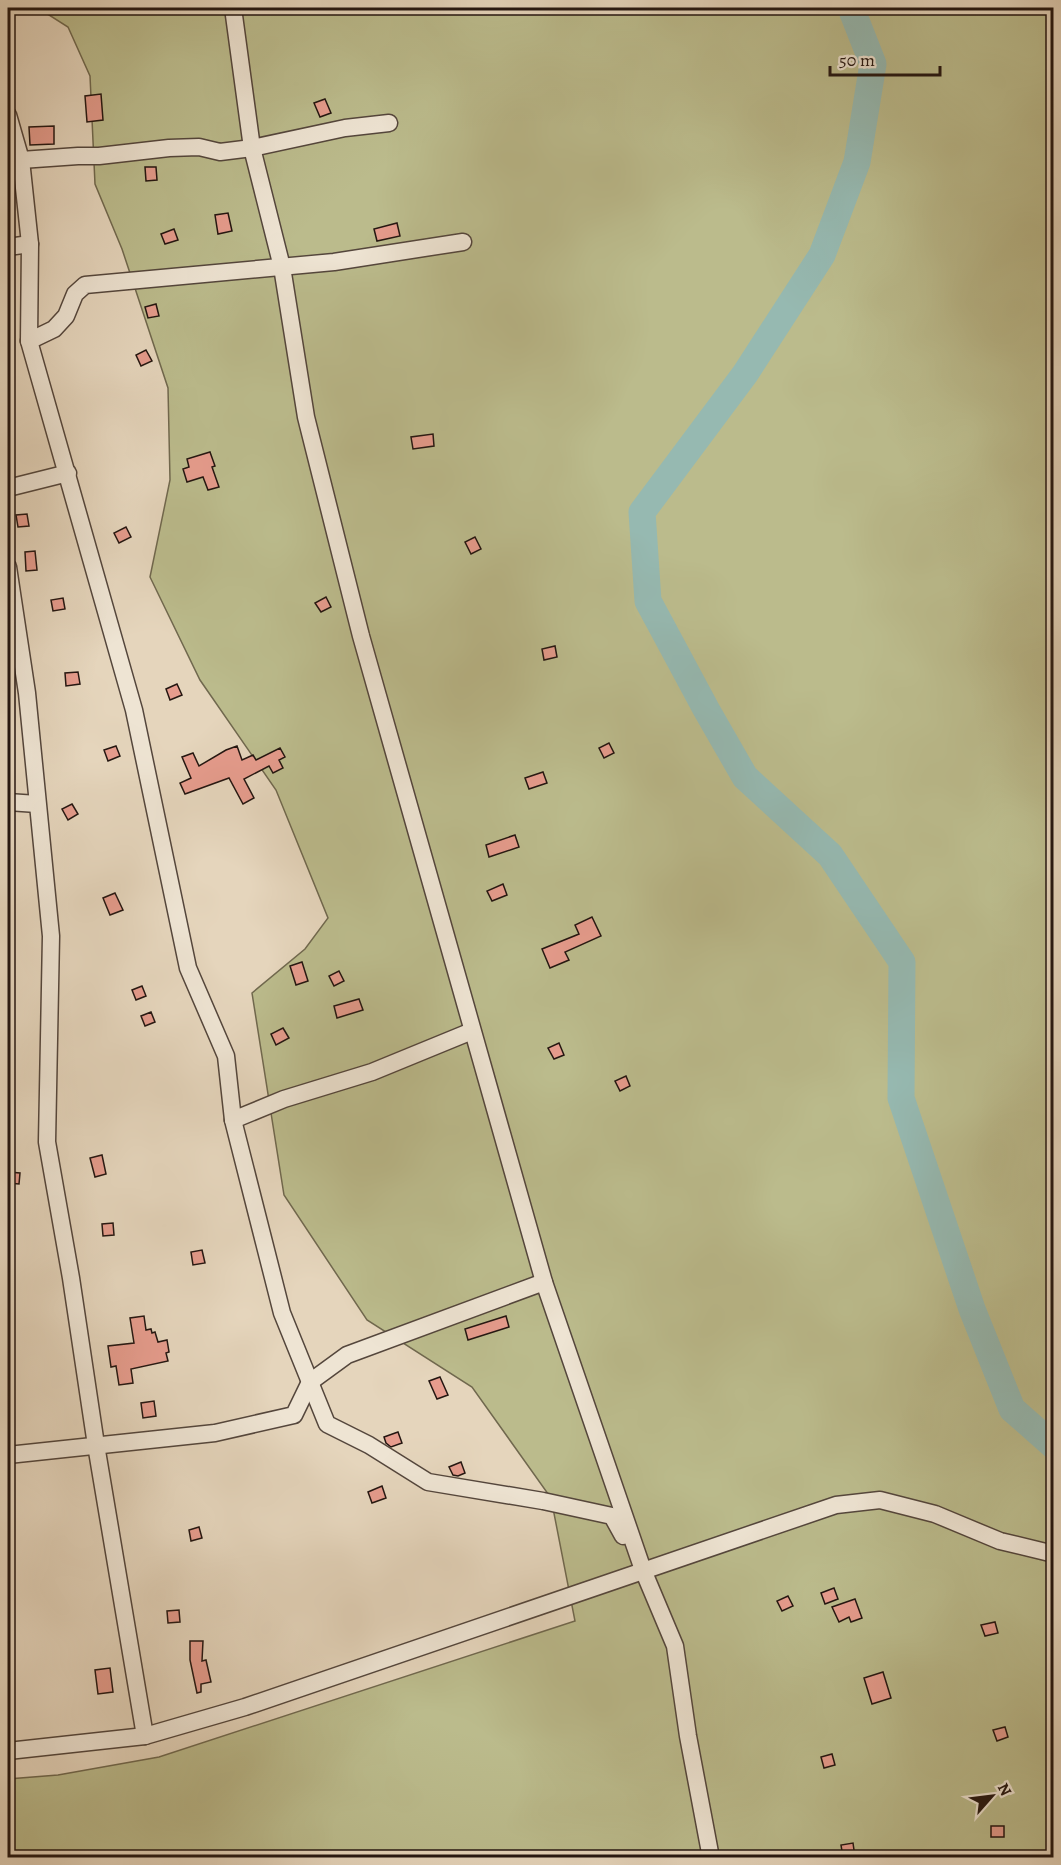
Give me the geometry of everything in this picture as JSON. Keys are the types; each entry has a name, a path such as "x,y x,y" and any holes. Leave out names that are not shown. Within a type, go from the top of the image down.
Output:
{"street":[{"path":"233,8 252,148 282,267 306,417 361,636 544,1282 643,1570 675,1646 688,1736 711,1857"},
{"path":"8,114 21,160 30,244 29,341 134,710 188,968 226,1056 233,1120 282,1313 327,1424 369,1445 428,1482 543,1501 612,1516 643,1570"},
{"path":"21,160 99,156 169,148 199,147 219,152 252,148 345,128 389,123"},
{"path":"29,341 54,329 66,316 75,294 85,285 334,262 463,242"},
{"path":"8,248 30,244"},
{"path":"8,488 68,473"},
{"path":"8,567 27,693 51,936 47,1142 145,1736"},
{"path":"8,802 37,804"},
{"path":"233,1120 284,1099 372,1072 472,1032"},
{"path":"8,1455 215,1433 294,1415 310,1383 347,1355 417,1327 544,1282"},
{"path":"8,1751 145,1736 245,1707 836,1505 880,1500 935,1514 1000,1541 1053,1554"}],"path":[{"path":"1048,8 1053,35"}],"green space":[{"path":"38,8 1053,8 1053,1857 8,1858 8,1779 58,1775 159,1757 575,1621 551,1498 472,1387 367,1320 284,1195 252,993 305,949 328,918 276,790 200,680 150,577 170,480 168,388 122,249 95,184 90,76 68,27"}],"building":[{"path":"101,94 103,120 87,122 85,96"},
{"path":"325,99 331,113 320,117 314,103"},
{"path":"54,126 54,144 30,145 29,127"},
{"path":"145,167 156,167 157,180 146,181"},
{"path":"228,213 232,231 218,234 215,215"},
{"path":"397,223 400,236 377,241 374,229"},
{"path":"174,229 178,240 165,244 161,234"},
{"path":"156,304 159,316 148,318 145,307"},
{"path":"146,350 152,361 141,366 136,355"},
{"path":"433,434 434,446 413,449 411,437"},
{"path":"210,452 219,487 208,490 203,477 187,482 183,469 189,467 187,459"},
{"path":"27,514 29,526 18,527 16,515"},
{"path":"126,527 131,537 119,543 114,533"},
{"path":"475,537 481,549 471,554 465,542"},
{"path":"35,551 37,570 26,571 25,552"},
{"path":"326,597 331,607 321,612 315,603"},
{"path":"63,598 65,609 53,611 51,600"},
{"path":"555,646 557,657 544,660 542,649"},
{"path":"78,672 80,684 66,686 65,673"},
{"path":"177,684 182,695 170,700 166,689"},
{"path":"609,743 614,753 604,758 599,748"},
{"path":"116,746 120,756 108,761 104,750"},
{"path":"237,746 242,760 253,755 256,760 280,748 285,757 279,760 283,768 273,773 269,766 244,779 254,798 243,804 229,778 185,794 180,783 191,778 182,757 193,753 199,766"},
{"path":"543,772 547,783 529,789 525,778"},
{"path":"72,804 78,814 68,820 62,809"},
{"path":"515,835 519,847 489,857 486,845"},
{"path":"503,884 507,895 492,901 487,891"},
{"path":"115,893 123,910 110,915 103,898"},
{"path":"592,917 601,936 565,952 569,960 550,968 542,949 579,934 575,925"},
{"path":"302,962 308,981 296,985 290,966"},
{"path":"339,971 344,981 334,986 329,976"},
{"path":"142,986 146,996 136,1000 132,990"},
{"path":"359,999 363,1010 337,1018 334,1006"},
{"path":"151,1012 155,1022 145,1026 141,1016"},
{"path":"283,1028 289,1038 276,1045 271,1034"},
{"path":"559,1043 564,1055 554,1059 548,1048"},
{"path":"626,1076 630,1086 620,1091 615,1081"},
{"path":"102,1155 106,1174 95,1177 90,1158"},
{"path":"8,1172 20,1173 19,1184 8,1183"},
{"path":"113,1223 114,1235 103,1236 102,1224"},
{"path":"202,1250 205,1263 193,1265 191,1252"},
{"path":"144,1316 146,1330 151,1329 152,1333 155,1332 158,1342 167,1340 168,1361 131,1369 133,1383 119,1385 116,1366 111,1367 108,1346 134,1343 130,1318"},
{"path":"506,1316 509,1327 468,1340 465,1329"},
{"path":"440,1377 448,1395 437,1399 429,1381"},
{"path":"154,1401 156,1416 143,1418 141,1403"},
{"path":"398,1432 402,1443 391,1447 386,1443 384,1437"},
{"path":"461,1462 465,1473 458,1476 453,1475 449,1467"},
{"path":"382,1486 386,1498 372,1503 368,1492"},
{"path":"199,1527 202,1538 191,1541 189,1530"},
{"path":"834,1588 838,1599 825,1604 821,1593"},
{"path":"788,1596 793,1606 782,1611 777,1601"},
{"path":"855,1599 862,1618 851,1622 849,1617 839,1622 832,1607"},
{"path":"179,1610 180,1622 168,1623 167,1611"},
{"path":"995,1622 998,1633 985,1636 981,1625"},
{"path":"190,1641 203,1641 202,1661 206,1660 211,1682 201,1684 201,1692 197,1693 190,1660"},
{"path":"110,1668 113,1692 98,1694 95,1670"},
{"path":"883,1672 891,1698 872,1704 864,1678"},
{"path":"1005,1727 1008,1737 997,1741 993,1730"},
{"path":"832,1754 835,1765 824,1768 821,1757"},
{"path":"991,1826 1004,1826 1004,1837 991,1837"},
{"path":"853,1843 855,1857 843,1857 841,1845"}],"waterway":[{"path":"851,8 873,64 857,162 822,255 745,374 642,512 648,601 745,777 830,855 902,962 901,1098 972,1309 1012,1409 1054,1446"}]}
